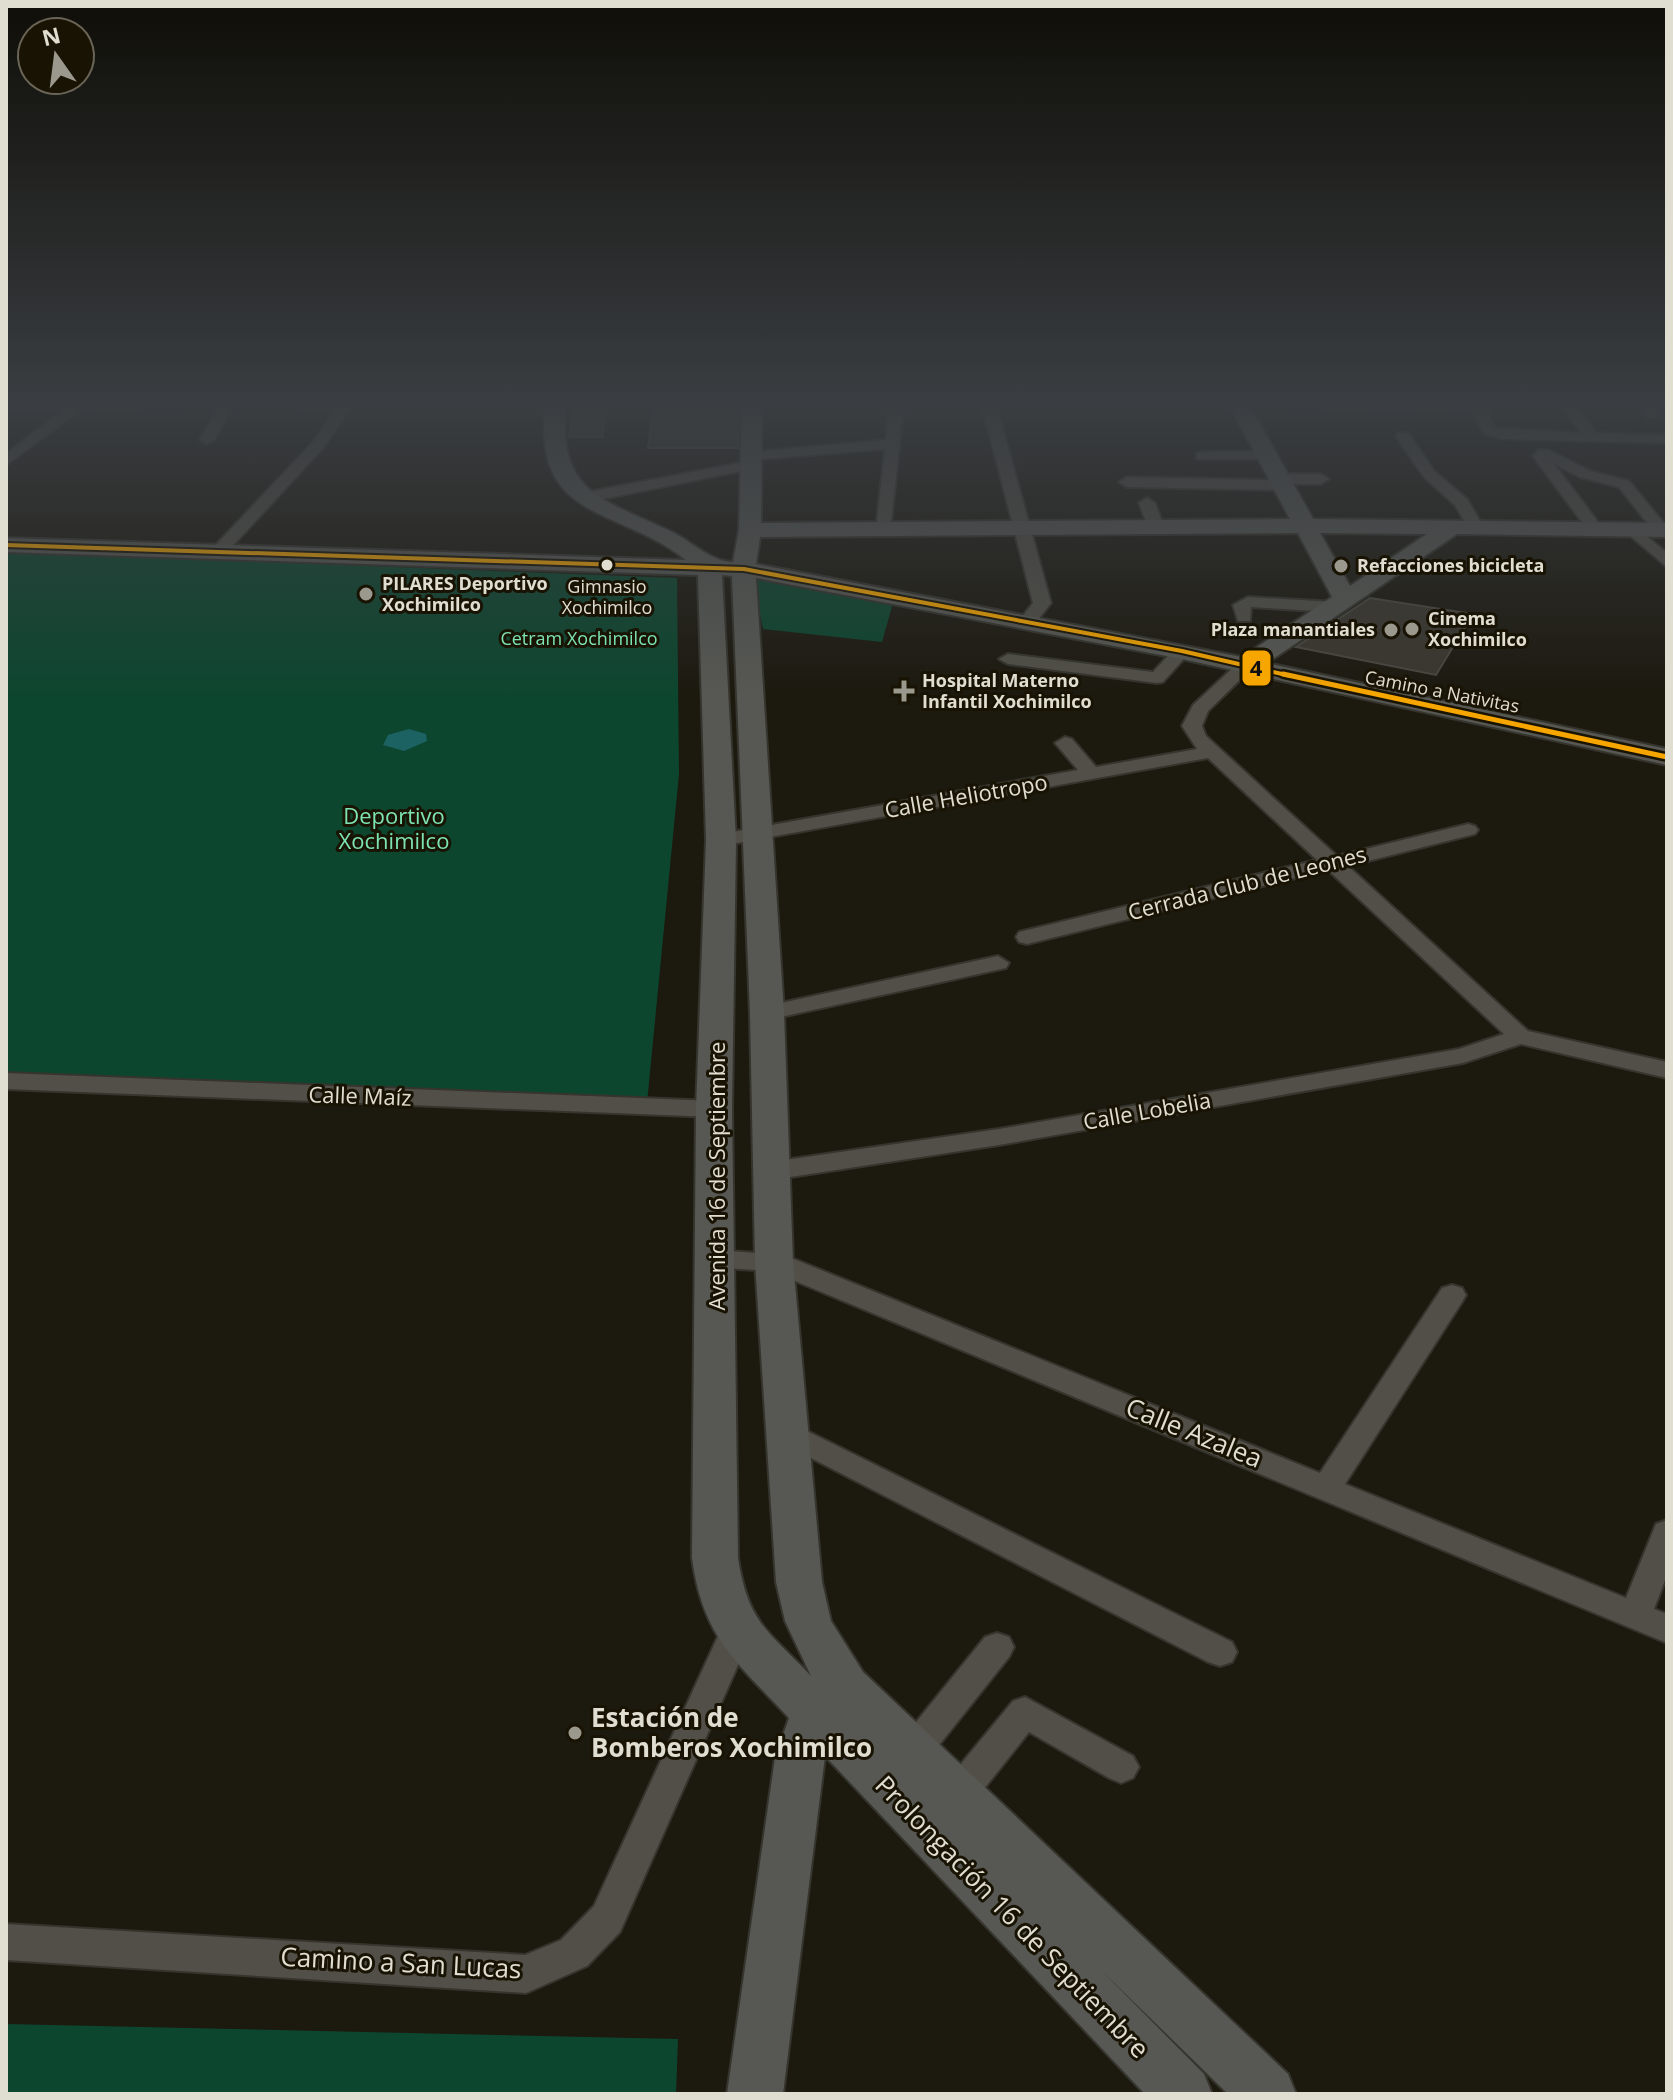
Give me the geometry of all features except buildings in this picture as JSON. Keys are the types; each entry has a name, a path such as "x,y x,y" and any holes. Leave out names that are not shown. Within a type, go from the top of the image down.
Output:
{"main road":[{"path":"591,499 642,528 729,555"},
{"name":"Avenida 16 de Septiembre","path":"741,499 729,555 734,729 721,840 714,1109 715,1558 720,1593 737,1631 858,1723"},
{"path":"1292,499 1339,603"},
{"path":"6,531 136,542 224,545 729,555 884,529 1306,526 1664,530"},
{"path":"622,549 641,536 642,528"},
{"path":"1253,661 1339,603 1464,528"},
{"path":"6,545 136,542"},
{"path":"224,545 622,549 729,555"},
{"name":"Camino a Nativitas","path":"729,555 1253,661 1667,738"},
{"name":"Camino a Nativitas","path":"1032,616 1182,651 1253,661 1667,757"},
{"name":"Avenida 16 de Septiembre","path":"734,729 759,833 774,1262 799,1582 808,1621 858,1723"},
{"path":"755,2094 800,1758 858,1723"},
{"name":"Prolongación 16 de Septiembre","path":"858,1723 959,1793 1053,1890 1268,2094"},
{"name":"Prolongación 16 de Septiembre","path":"858,1723 1184,2094"}],"street":[{"path":"224,545 267,499"},
{"path":"884,529 887,499"},
{"path":"1014,499 1042,603 1032,616"},
{"path":"1458,499 1461,502 1464,528"},
{"path":"1573,499 1596,530"},
{"path":"1637,499 1664,530"},
{"path":"1147,503 1156,527"},
{"path":"1633,530 1667,562"},
{"path":"1244,617 1242,605 1248,602 1339,603"},
{"path":"1008,659 1157,678 1182,651"},
{"path":"1253,661 1200,709 1192,726 1197,738 1211,752 1520,1036 1667,1070"},
{"path":"1065,743 1091,773"},
{"name":"Calle Heliotropo","path":"721,840 1211,752"},
{"name":"Cerrada Club de Leones","path":"1027,937 1468,830"},
{"path":"767,1013 998,963"},
{"name":"Calle Lobelia","path":"771,1171 999,1137 1448,1058 1520,1036"},
{"name":"Calle Maíz","path":"6,1081 714,1109"},
{"name":"Calle Azalea","path":"716,1260 774,1262 1667,1629"},
{"path":"1327,1487 1452,1295"},
{"path":"789,1433 1220,1652"},
{"path":"1635,1616 1667,1533"},
{"name":"Camino a San Lucas","path":"6,1942 526,1974 574,1953 607,1919 737,1631"},
{"path":"858,1723 997,1647"},
{"name":"Prolongación 16 de Septiembre","path":"959,1793 1025,1712 1121,1767"}],"green space":[{"name":"Deportivo Xochimilco","path":"6,552 677,578 679,774 647,1103 6,1073"},
{"path":"751,574 893,603 882,642 763,629"},
{"path":"6,2024 678,2039 676,2094 6,2094"}],"water":[{"path":"409,729 426,734 427,741 404,751 383,745 388,735"}],"transit line":[{"name":"4","path":"6,545 744,569 1182,651 1417,705 1667,757"}],"place":[{"name":"Gimnasio Xochimilco","path":"607,565"},
{"name":"Refacciones bicicleta","path":"1341,566"},
{"name":"PILARES Deportivo Xochimilco","path":"366,594"},
{"name":"Cinema Xochimilco","path":"1412,629"},
{"name":"Plaza manantiales","path":"1391,630"},
{"name":"Hospital Materno Infantil Xochimilco","path":"904,691"},
{"name":"Estación de Bomberos Xochimilco","path":"575,1733"}],"park label":[{"name":"Cetram Xochimilco","path":"579,639"}]}
